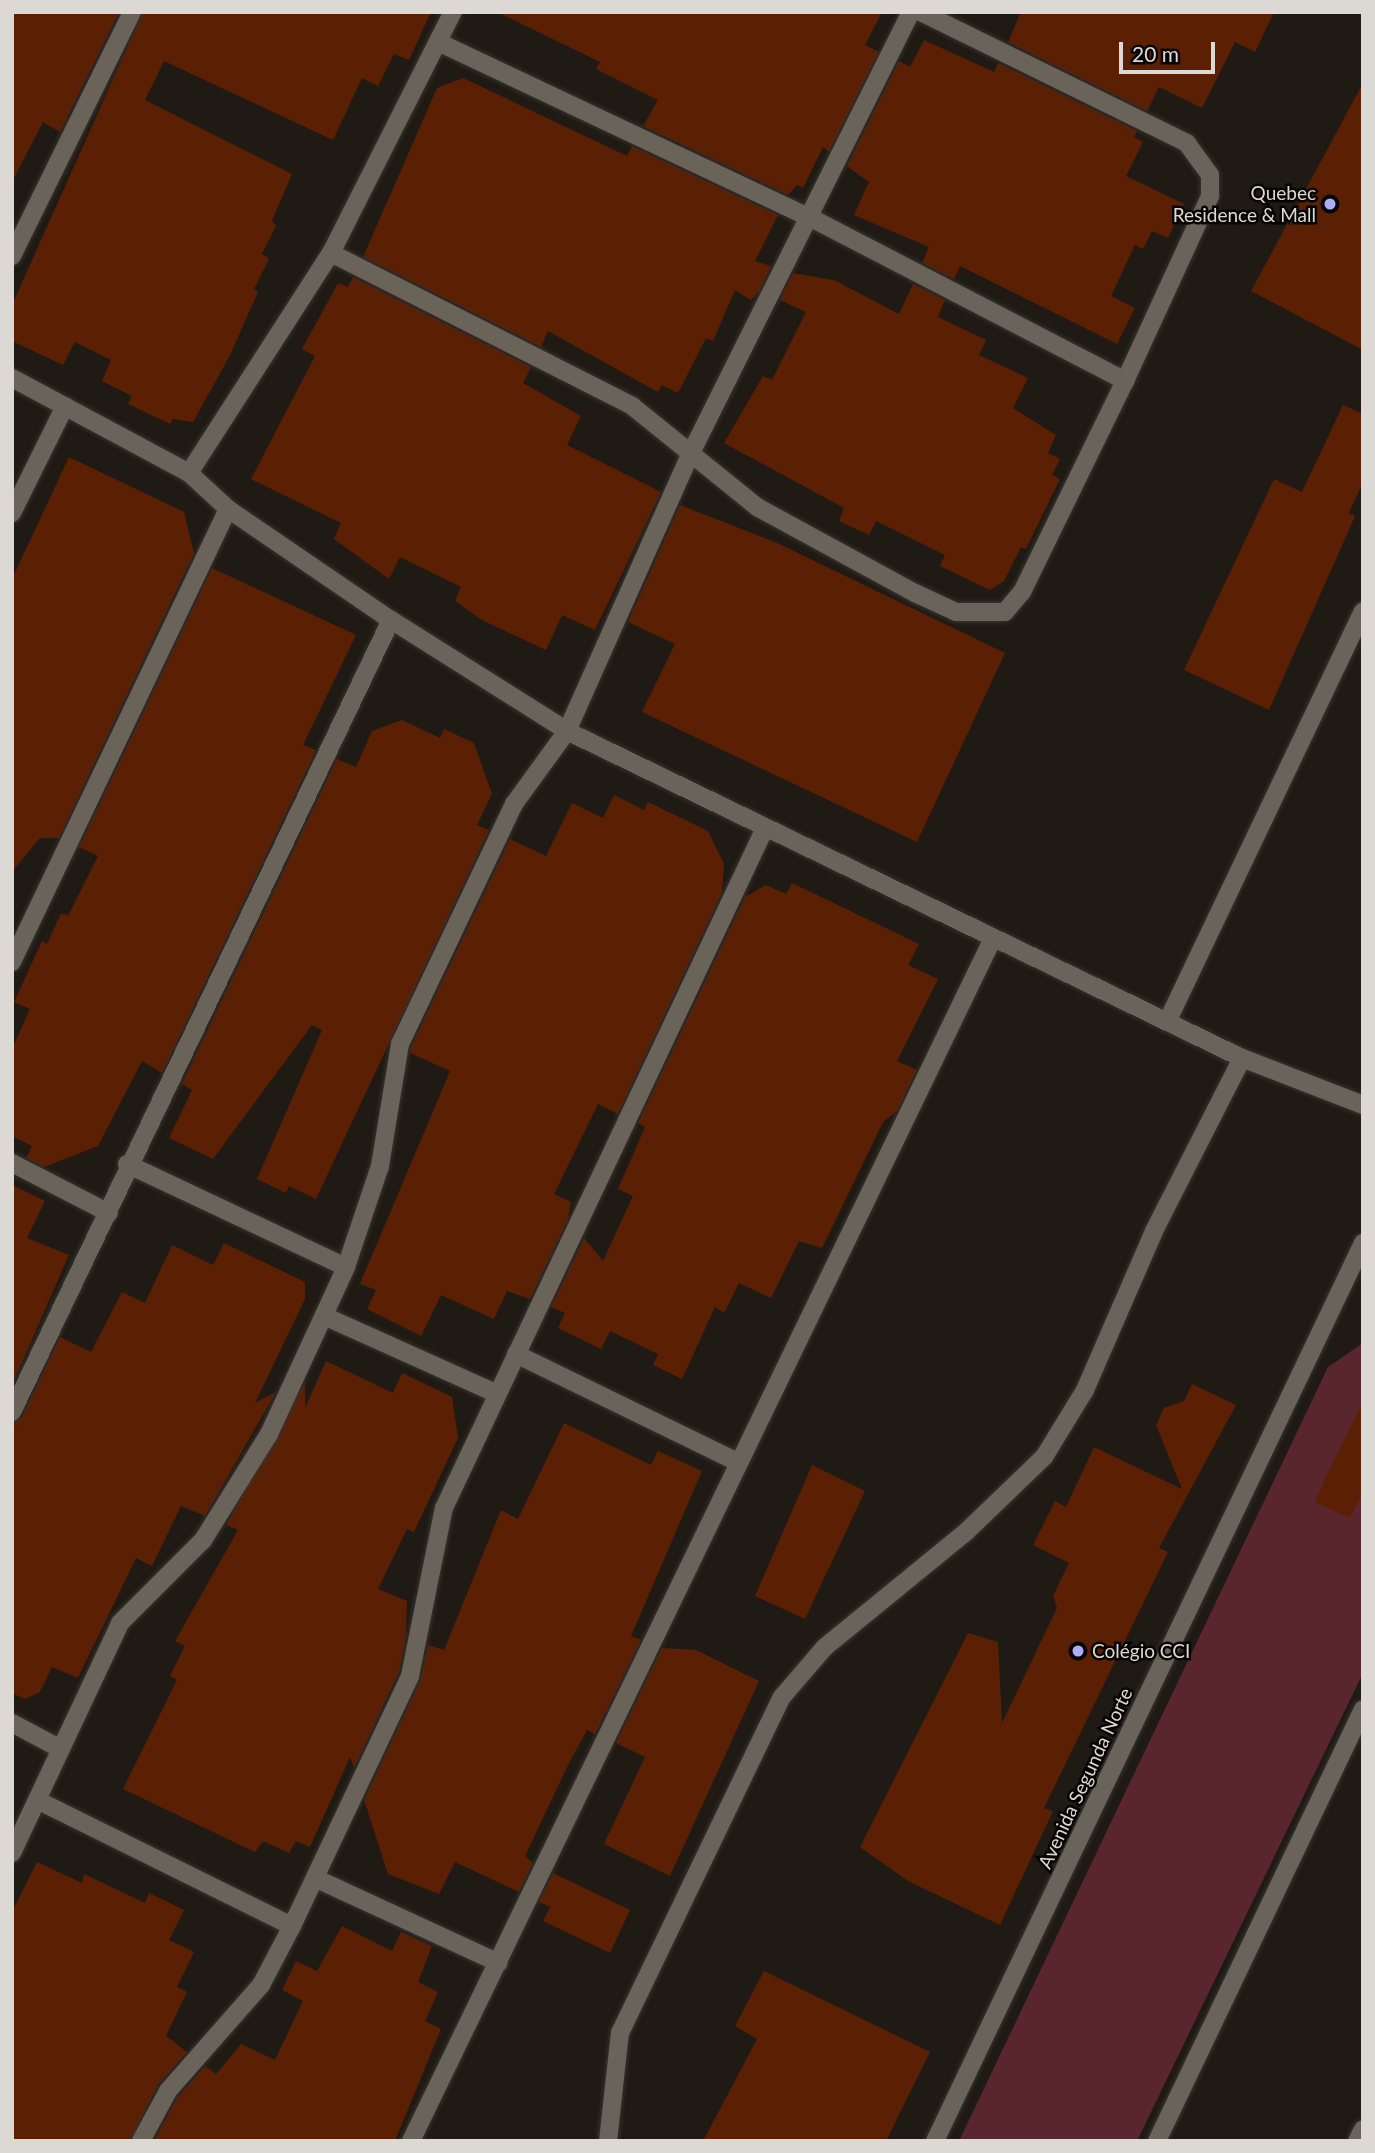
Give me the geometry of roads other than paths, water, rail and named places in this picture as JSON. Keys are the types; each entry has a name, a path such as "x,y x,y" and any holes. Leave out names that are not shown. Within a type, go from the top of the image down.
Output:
{"street":[{"path":"12,256 132,12"},
{"path":"189,473 331,253 453,12"},
{"path":"12,1853 37,1800 57,1747 120,1623 203,1540 239,1490 324,1316 346,1267 380,1166 401,1044 514,804 566,731 691,453 811,218 911,12"},
{"path":"331,253 632,406 768,513 956,612 988,615 1005,612 1022,592 1125,381 1209,196 1202,157 1187,143 921,12"},
{"path":"439,42 811,218 1125,381"},
{"path":"12,378 189,473 228,509 391,620 566,731 764,830 1242,1058 1363,1105"},
{"path":"12,513 65,406"},
{"path":"12,962 228,509"},
{"path":"1167,1022 1363,611"},
{"path":"12,1412 109,1213 127,1164 391,620"},
{"path":"141,2141 168,2091 261,1984 317,1879 410,1676 444,1508 495,1394 764,830"},
{"path":"411,2141 499,1963 735,1461 993,938"},
{"path":"608,2141 620,2033 782,1697 825,1647 967,1531 1044,1457 1085,1390 1154,1231 1242,1058"},
{"path":"12,1163 109,1213"},
{"path":"127,1164 346,1267"},
{"name":"Avenida Segunda Norte","path":"935,2141 1363,1243"},
{"path":"324,1316 495,1394"},
{"path":"516,1354 735,1461"},
{"path":"1157,2141 1363,1710"},
{"path":"12,1723 57,1747"},
{"path":"37,1800 292,1926"},
{"path":"317,1879 499,1963"},
{"path":"1357,2141 1363,2129"}],"place":[{"name":"Quebec Residence & Mall","path":"1330,204"},
{"name":"Colégio CCI","path":"1078,1651"}]}
